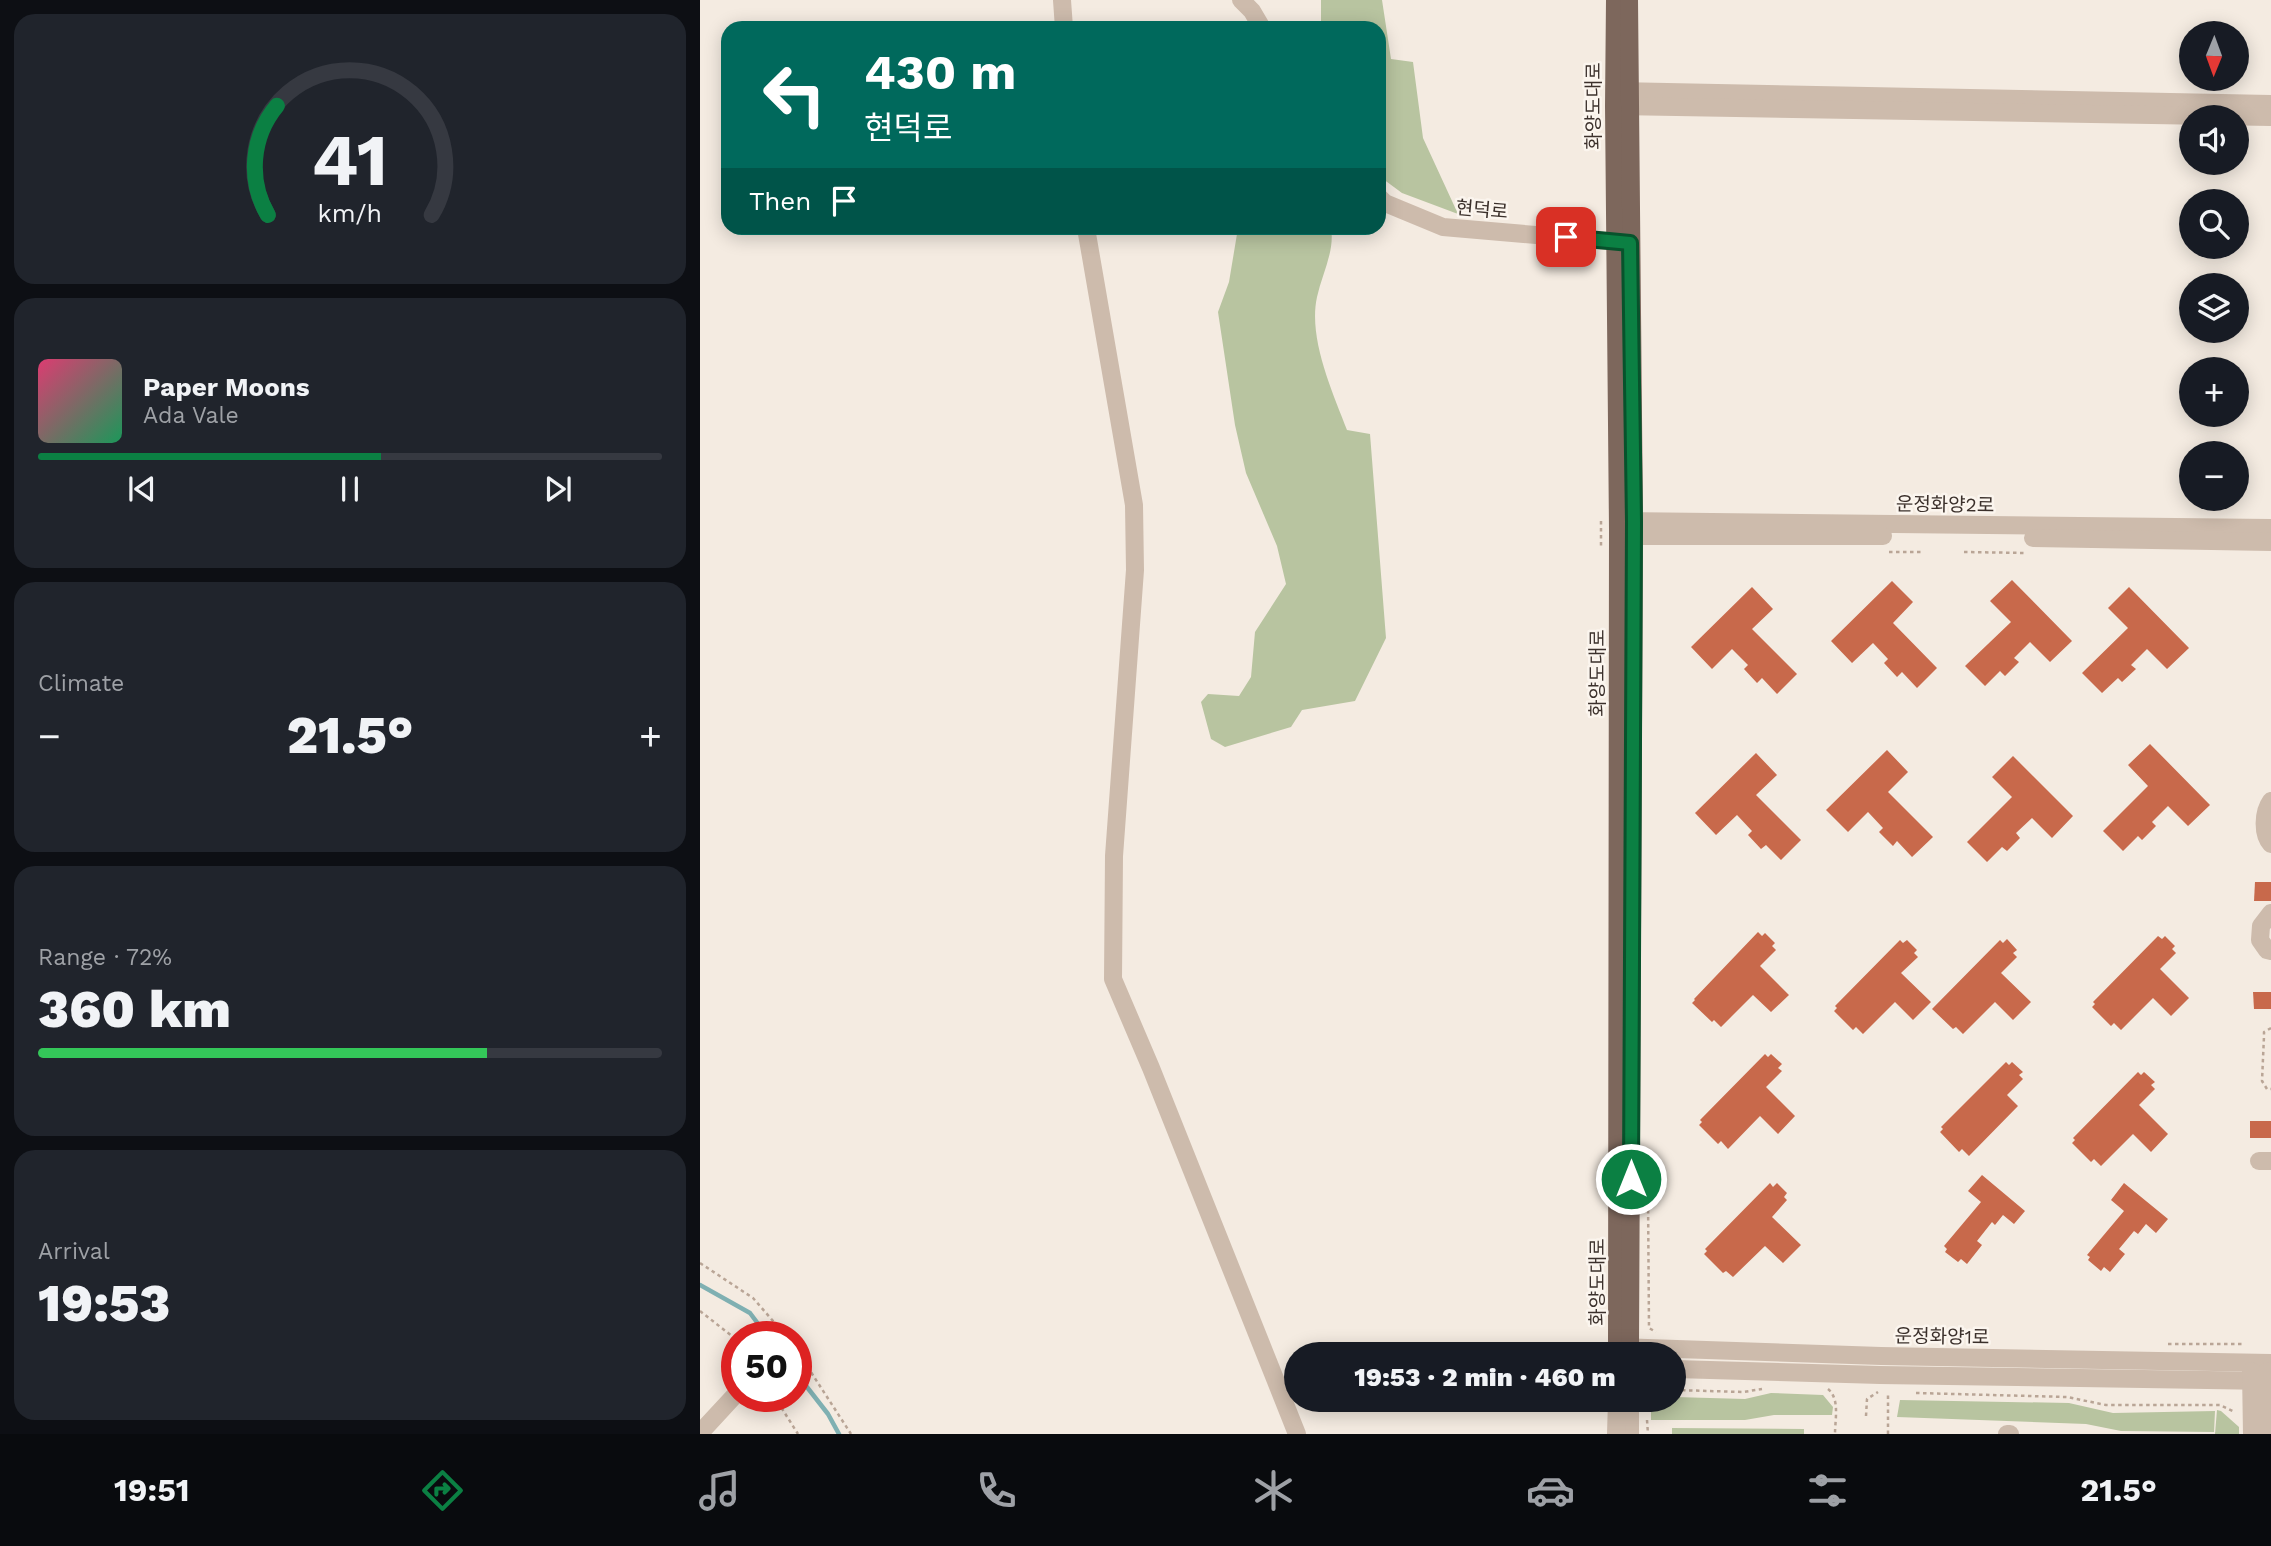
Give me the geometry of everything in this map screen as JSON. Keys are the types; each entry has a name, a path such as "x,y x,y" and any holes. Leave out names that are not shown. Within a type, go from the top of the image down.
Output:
{"main road":[{"name":"화양도대로","path":"1615,0 1621,98 1626,529 1624,1342"},
{"name":"화양도대로","path":"1621,98 1629,0"}],"street":[{"path":"1062,0 1064,21"},
{"path":"1241,0 1258,21"},
{"path":"1621,98 2271,104"},
{"path":"1621,98 2271,117"},
{"name":"현덕로","path":"1386,203 1443,227 1622,242"},
{"path":"1087,235 1134,505 1135,570 1114,856 1113,979 1152,1068 1297,1434"},
{"name":"운정화양2로","path":"1626,529 2271,528"},
{"name":"운정화양2로","path":"1626,529 2271,542"},
{"path":"2271,801 2266,810 2266,835 2271,844"},
{"path":"2271,913 2261,926 2260,940 2262,945 2271,951"},
{"name":"운정화양1로","path":"1686,1352 2263,1372"},
{"path":"1686,1369 1880,1376 2263,1372"},
{"path":"2252,1434 2263,1372"},
{"path":"2263,1372 2267,1434"},
{"path":"700,1433 721,1410"},
{"path":"1616,1434 1617,1412"},
{"path":"1630,1412 1630,1434"}],"path":[{"path":"1882,552 1924,552"},
{"path":"2271,1028 2264,1032 2263,1036 2262,1080 2267,1088 2271,1089"},
{"path":"1648,1193 1649,1328"},
{"path":"700,1263 753,1298 773,1321"},
{"path":"700,1311 721,1327"},
{"path":"812,1374 851,1434"},
{"path":"1686,1390 1743,1392 1765,1388"},
{"path":"1826,1388 1834,1395 1835,1434"},
{"path":"1866,1416 1867,1399 1880,1392 1888,1392 1888,1434"},
{"path":"1916,1393 2067,1397 2106,1405 2220,1405 2232,1409 2239,1416"},
{"path":"784,1412 798,1434"}],"green space":[{"path":"1321,0 1382,0 1385,21 1321,21"},
{"path":"1386,26 1391,59 1413,62 1423,138 1458,214 1402,193 1386,181"},
{"path":"1237,235 1332,235 1330,254 1317,297 1316,330 1323,364 1347,430 1370,434 1386,638 1355,701 1302,710 1291,727 1225,747 1211,739 1201,702 1208,694 1239,696 1251,677 1255,632 1286,584 1277,546 1246,473 1235,425 1218,312 1229,282"},
{"path":"1771,1393 1823,1395 1833,1407 1832,1415 1774,1415 1745,1420 1651,1420 1651,1412 1686,1412 1686,1397 1745,1399"},
{"path":"1900,1400 2069,1403 2113,1413 2215,1411 2214,1432 2121,1431 2086,1424 1897,1417"},
{"path":"2217,1410 2239,1427 2239,1434 2215,1434"},
{"path":"1672,1428 1804,1429 1804,1434 1672,1434"}],"building":[{"path":"2012,580 2072,641 2050,662 2030,642 2014,658 2019,662 2005,676 2000,671 1985,686 1965,666 2011,622 1990,601"},
{"path":"1892,581 1913,602 1893,623 1937,668 1917,688 1902,672 1897,677 1884,663 1888,659 1873,643 1852,663 1831,641"},
{"path":"1752,587 1773,609 1752,629 1797,674 1777,694 1762,678 1757,683 1744,669 1748,665 1732,649 1712,669 1691,647"},
{"path":"2129,587 2189,648 2167,669 2147,649 2131,665 2136,669 2122,682 2118,678 2102,693 2082,673 2128,628 2108,608"},
{"path":"2150,744 2210,805 2188,826 2168,806 2152,822 2156,826 2142,840 2138,836 2123,851 2103,831 2148,786 2128,765"},
{"path":"1887,750 1908,772 1888,792 1933,837 1912,857 1897,841 1893,846 1879,832 1883,828 1868,812 1848,832 1826,810"},
{"path":"1756,753 1777,775 1756,795 1801,840 1781,860 1766,845 1761,849 1748,835 1752,831 1737,815 1716,835 1695,813"},
{"path":"2013,756 2073,816 2052,838 2032,818 2016,833 2020,838 2007,851 2002,847 1987,862 1967,842 2012,797 1992,777"},
{"path":"2255,882 2271,882 2271,901 2254,901"},
{"path":"1758,932 1762,936 1765,933 1775,943 1772,946 1776,950 1760,966 1789,995 1771,1012 1753,995 1721,1027 1692,1003"},
{"path":"2158,936 2162,939 2165,936 2175,946 2172,949 2176,953 2160,969 2189,998 2171,1016 2153,998 2121,1030 2114,1023 2111,1026 2092,1007 2095,1004 2093,1002"},
{"path":"2007,939 2017,950 2013,953 2017,957 2001,973 2031,1002 2013,1020 1995,1002 1963,1034 1956,1027 1953,1029 1932,1009 2000,940 2003,943"},
{"path":"1900,940 1903,943 1907,940 1917,950 1914,953 1918,957 1901,973 1931,1002 1913,1020 1895,1002 1863,1034 1856,1027 1853,1030 1834,1011 1837,1008 1835,1006"},
{"path":"2253,992 2271,992 2271,1009 2254,1009"},
{"path":"1765,1054 1768,1057 1771,1054 1782,1064 1778,1068 1782,1071 1766,1087 1795,1116 1778,1134 1760,1116 1728,1149 1721,1141 1718,1144 1699,1125 1702,1122 1700,1120"},
{"path":"2006,1062 2009,1065 2012,1062 2023,1072 2019,1075 2023,1079 2007,1095 2018,1106 1969,1156 1962,1149 1959,1152 1940,1132 1943,1129 1941,1127"},
{"path":"2138,1072 2141,1075 2144,1072 2155,1082 2151,1085 2155,1089 2139,1105 2168,1134 2151,1152 2133,1134 2101,1166 2094,1159 2091,1162 2072,1143 2075,1140 2073,1138"},
{"path":"2250,1121 2271,1121 2271,1138 2250,1138"},
{"path":"1982,1175 2025,1211 2014,1224 2003,1215 1995,1225 1992,1222 1977,1241 1982,1245 1967,1264 1961,1259 1958,1262 1945,1252 1947,1249 1944,1246 1981,1202 1968,1191"},
{"path":"1770,1183 1773,1187 1777,1183 1787,1193 1784,1197 1787,1200 1772,1217 1801,1245 1783,1263 1765,1246 1733,1277 1726,1271 1723,1273 1704,1254 1707,1251 1705,1249"},
{"path":"2124,1183 2168,1219 2156,1233 2146,1224 2138,1234 2134,1231 2119,1249 2125,1254 2110,1272 2104,1267 2101,1271 2088,1260 2090,1257 2087,1255 2124,1211 2111,1200"}],"waterway":[{"path":"700,1285 750,1313 756,1321"},
{"path":"812,1394 839,1434"}],"route":[{"path":"1566,237 1630,243 1634,522 1631,1179"}]}
